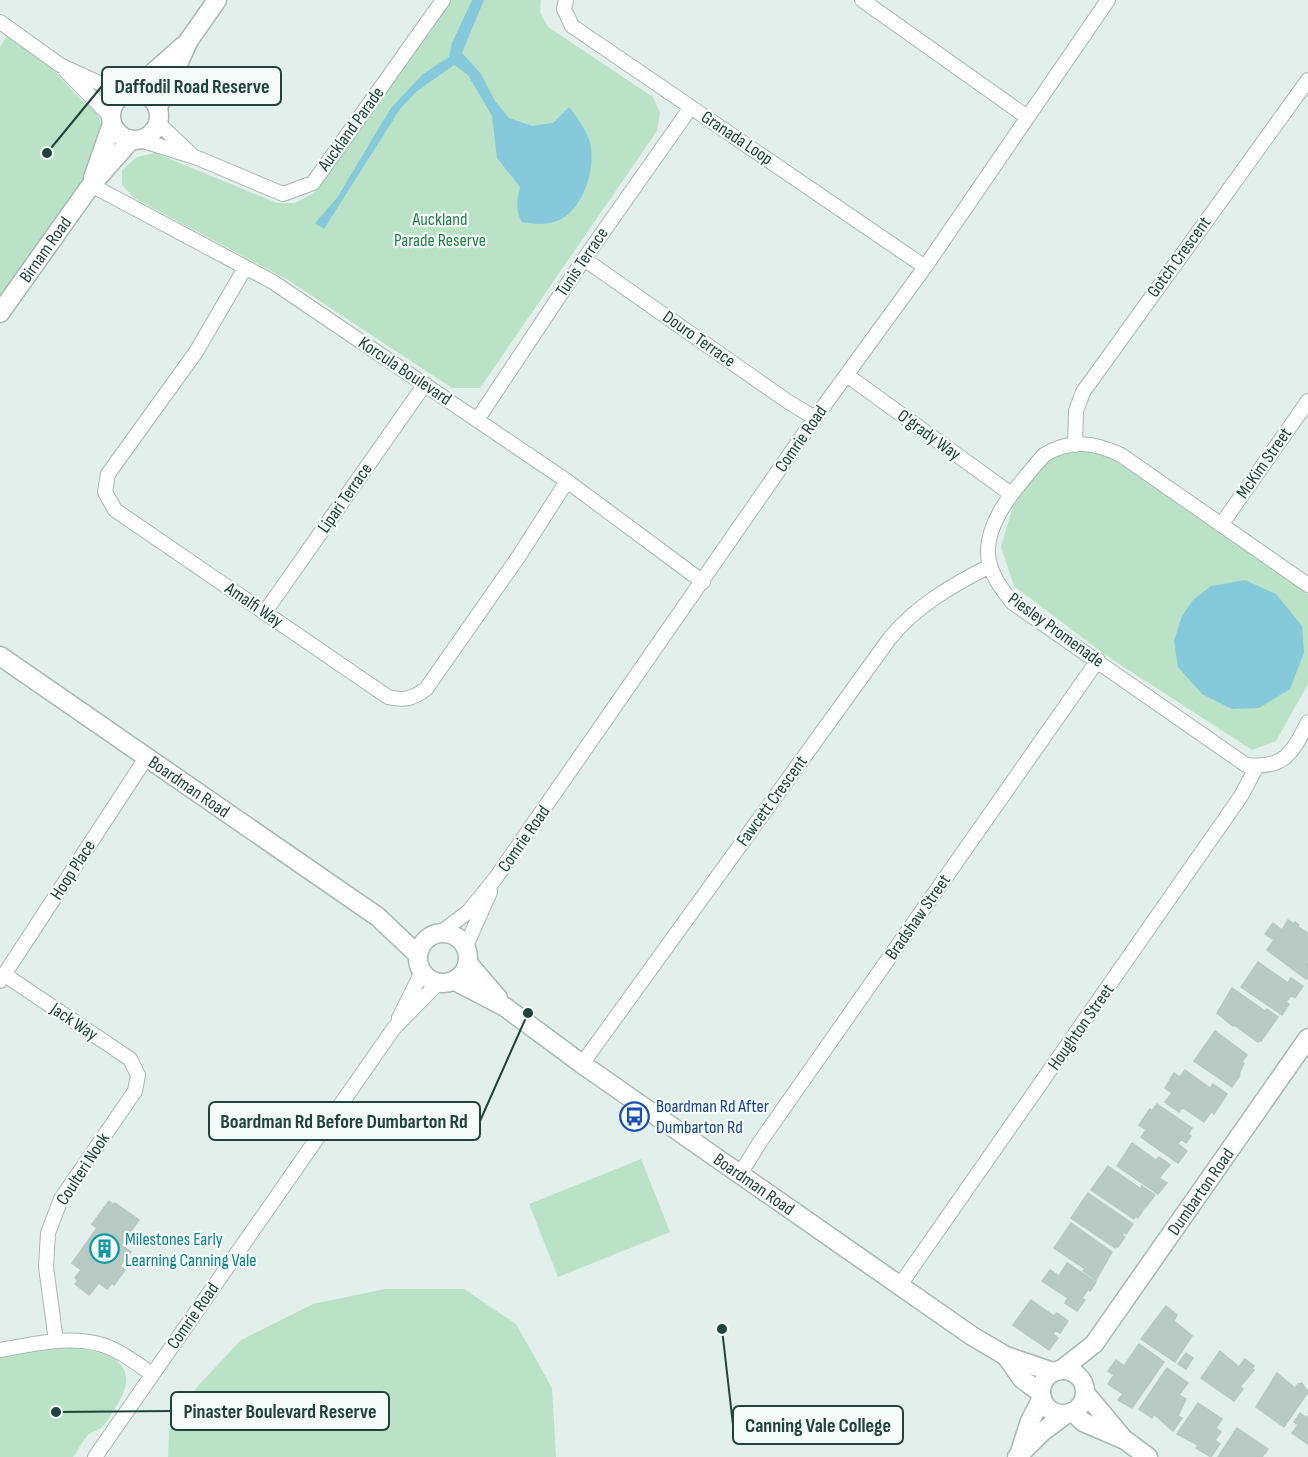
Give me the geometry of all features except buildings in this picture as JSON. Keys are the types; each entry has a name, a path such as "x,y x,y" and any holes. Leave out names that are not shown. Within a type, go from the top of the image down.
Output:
{"street":[{"name":"Birnam Road","path":"0,313 91,185 136,140 151,134 189,40 217,0"},
{"name":"Auckland Parade","path":"136,140 195,157 283,194 313,183 443,0"},
{"name":"Granada Loop","path":"566,0 564,9 572,26 925,267"},
{"path":"862,0 1027,117"},
{"name":"Comrie Road","path":"436,934 468,912 495,879 815,418 848,376 925,267 1108,0"},
{"path":"2,27 60,65 127,93 144,93 155,102 158,116"},
{"name":"Birnam Road","path":"91,185 114,103 189,40"},
{"path":"60,65 111,120 119,135 136,140"},
{"name":"Gotch Crescent","path":"1075,445 1076,411 1083,392 1308,80"},
{"name":"Tunis Terrace","path":"477,420 584,259 692,107"},
{"name":"Auckland Parade","path":"158,116 195,157"},
{"name":"Korcula Boulevard","path":"91,185 273,282 567,481 703,582"},
{"name":"Douro Terrace","path":"584,259 815,418"},
{"name":"Amalfi Way","path":"245,268 196,352 108,474 105,492 115,510 388,697 402,700 415,697 426,689 519,556 567,481"},
{"name":"O'grady Way","path":"848,376 1011,494"},
{"name":"Lipari Terrace","path":"265,612 425,384"},
{"name":"McKim Street","path":"1221,525 1308,401"},
{"path":"990,567 988,553 993,526 1011,494 1044,455 1051,450 1096,444 1121,455 1308,585"},
{"name":"Piesley Promenade","path":"990,567 1001,588 1013,603 1246,765 1257,766"},
{"name":"Fawcett Crescent","path":"582,1064 897,629 946,590 990,567"},
{"name":"Boardman Road","path":"0,656 378,916 419,935 455,935 505,1007"},
{"name":"Bradshaw Street","path":"740,1174 767,1132 1098,660"},
{"path":"1257,766 1279,762 1288,755 1308,722"},
{"name":"Hoop Place","path":"2,978 146,758"},
{"name":"Houghton Street","path":"900,1285 1241,796 1257,766"},
{"name":"Comrie Road","path":"467,955 495,879"},
{"name":"Boardman Road","path":"378,916 420,963 432,981 446,982 505,1007 582,1064 972,1336 1006,1356 1057,1371 1073,1371 1125,1440"},
{"path":"420,963 420,947 436,934"},
{"path":"446,982 461,976 467,955"},
{"name":"Comrie Road","path":"95,1457 394,1028 420,963"},
{"name":"Jack Way","path":"2,978 130,1059 138,1075"},
{"name":"Comrie Road","path":"394,1028 446,982"},
{"name":"Dumbarton Road","path":"1057,1371 1094,1344 1308,1038"},
{"name":"Coulteri Nook","path":"56,1341 45,1267 48,1233 61,1199 135,1091 138,1075"},
{"path":"0,1350 56,1341 82,1340 98,1343 129,1358 153,1374"},
{"name":"Dumbarton Road","path":"1084,1387 1094,1344"},
{"name":"Boardman Road","path":"1006,1356 1022,1379 1041,1396 1051,1411 1069,1414 1125,1440 1148,1457"},
{"path":"1018,1456 1041,1396 1044,1381 1057,1371"},
{"path":"1018,1456 1042,1432 1079,1408 1084,1387"}],"green space":[{"name":"Auckland Parade Reserve","path":"452,0 541,0 540,12 548,27 653,97 660,113 657,131 480,388 452,388 288,280 134,198 122,185 122,170 137,157 155,153 277,203 295,203 314,193"},
{"path":"7,36 50,66 82,101 97,111 102,128 87,178 0,300 0,47"},
{"path":"1093,443 1216,527 1308,594 1308,684 1276,741 1252,750 1104,654 1014,586 1001,547 1019,485 1053,449"},
{"path":"641,1159 670,1232 558,1277 529,1204"},
{"path":"385,1289 464,1289 516,1324 552,1388 556,1457 168,1457 169,1431 196,1388 241,1340 313,1304"},
{"path":"70,1348 98,1352 119,1363 124,1370 126,1380 123,1393 109,1418 100,1429 89,1434 73,1457 0,1457 0,1358"}],"water":[{"path":"472,0 484,0 462,53 481,74 495,101 509,118 532,126 553,123 569,107 585,130 591,150 590,175 573,209 554,222 538,224 522,222 517,201 520,187 497,158 492,116 468,75 454,65 416,92 400,109 324,229 315,223 337,198 391,108 423,74 449,57 452,43"},
{"path":"1245,580 1276,594 1302,626 1304,653 1290,689 1259,708 1232,709 1202,694 1178,667 1174,641 1182,616 1193,600 1211,586"}],"place":[{"name":"Daffodil Road Reserve","path":"47,153"},
{"name":"Boardman Rd Before Dumbarton Rd","path":"528,1013"},
{"name":"Boardman Rd After Dumbarton Rd","path":"635,1116"},
{"name":"Milestones Early Learning Canning Vale","path":"104,1249"},
{"name":"Canning Vale College","path":"722,1329"},
{"name":"Pinaster Boulevard Reserve","path":"56,1412"}]}
